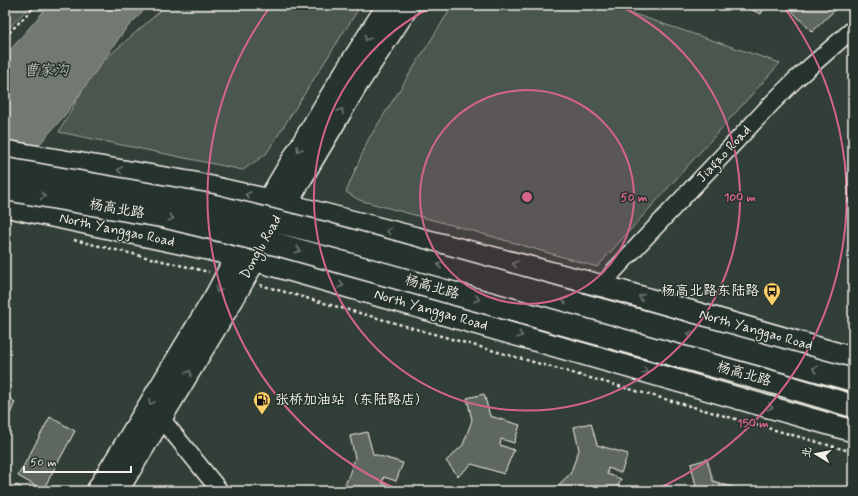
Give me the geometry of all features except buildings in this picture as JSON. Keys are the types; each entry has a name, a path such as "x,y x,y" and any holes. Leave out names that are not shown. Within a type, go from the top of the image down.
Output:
{"highway":[{"name":"杨高北路","path":"5,169 210,205 312,230 853,380"},
{"name":"杨高北路","path":"5,189 167,217 290,247 853,406"}],"main road":[{"name":"Donglu Road","path":"98,491 234,278 277,202 344,74 388,5"},
{"name":"Donglu Road","path":"277,202 408,5"},
{"name":"North Yanggao Road","path":"5,151 189,182 277,202 603,286 853,358"},
{"name":"North Yanggao Road","path":"5,206 245,258 853,431"},
{"name":"Donglu Road","path":"117,491 233,299 234,278"}],"street":[{"name":"Jiagao Road","path":"603,286 614,271 772,102 812,64 853,29"},
{"path":"161,418 220,491"}],"path":[{"path":"5,37 36,5"},
{"path":"74,240 234,278 853,452"}],"shaded area":[{"path":"5,5 31,5 5,32"},
{"path":"167,5 361,5 266,154 243,170 59,132 94,69"},
{"path":"453,5 607,5 780,63 597,267 359,200 346,192 368,140"}],"water":[{"name":"曹家沟","path":"49,5 149,5 124,31 65,115 5,184 5,56"}],"place":[{"name":"杨高北路东陆路","path":"772,306"},
{"name":"张桥加油站（东陆路店）","path":"262,415"}]}
